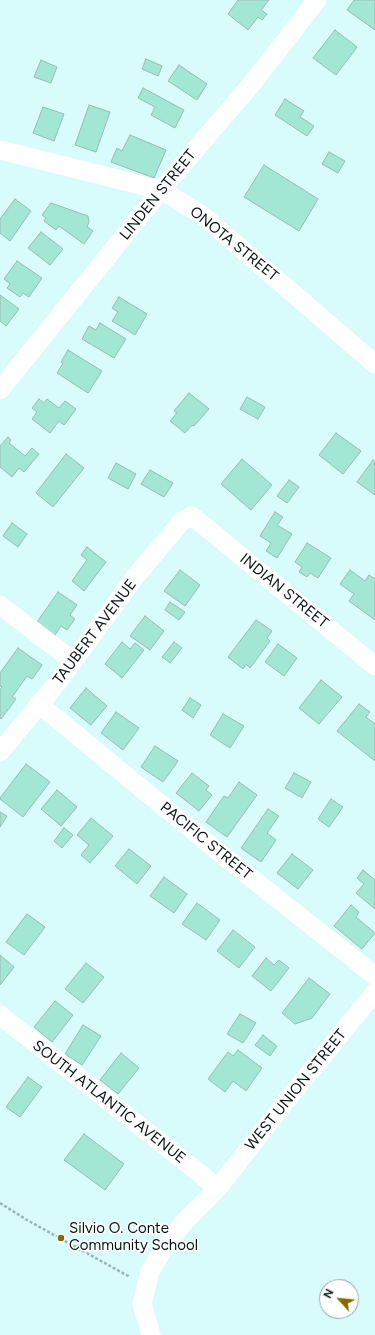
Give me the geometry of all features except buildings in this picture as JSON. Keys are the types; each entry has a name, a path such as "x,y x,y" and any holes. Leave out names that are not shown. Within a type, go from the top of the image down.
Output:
{"street":[{"name":"LINDEN STREET","path":"0,390 161,190 254,81 317,0"},
{"name":"ONOTA STREET","path":"0,150 161,190 202,215 375,364"},
{"name":"TAUBERT AVENUE","path":"0,752 73,661 135,577 182,521 192,516"},
{"name":"INDIAN STREET","path":"192,516 375,666"},
{"path":"0,605 73,661"},
{"name":"PACIFIC STREET","path":"39,704 226,858 375,976"},
{"name":"WEST UNION STREET","path":"151,1335 142,1304 150,1271 165,1247 185,1220 218,1188 283,1104 375,992"},
{"name":"SOUTH ATLANTIC AVENUE","path":"0,1015 218,1188"}],"path":[{"path":"0,1203 27,1220 146,1286"}],"place":[{"name":"Silvio O. Conte Community School","path":"61,1238"}]}
